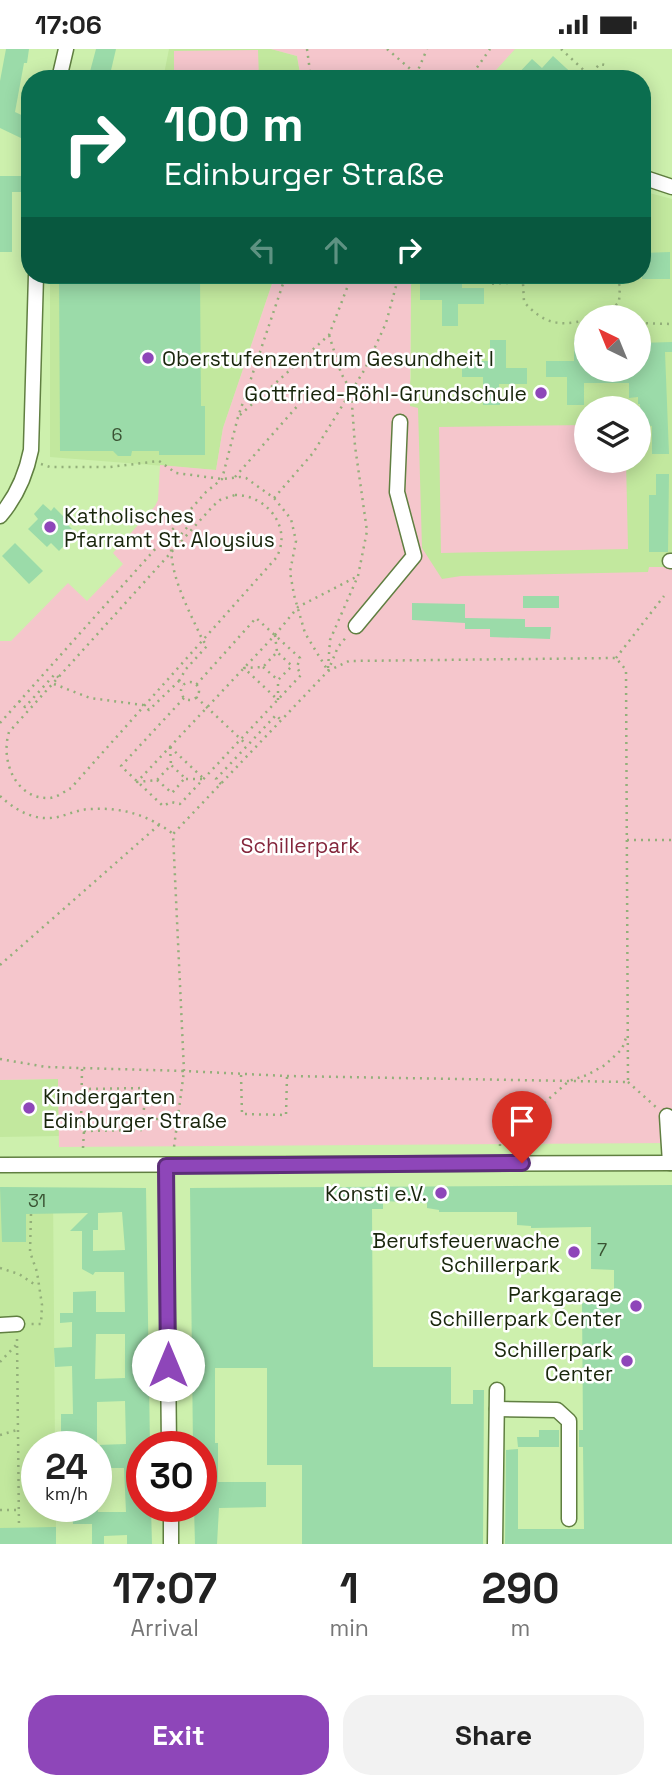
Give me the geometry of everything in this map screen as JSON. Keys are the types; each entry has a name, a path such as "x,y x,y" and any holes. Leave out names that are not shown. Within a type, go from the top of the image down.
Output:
{"street":[{"path":"61,70 66,49"},
{"path":"651,180 672,187"},
{"path":"0,516 20,486 31,450 36,284"},
{"path":"356,625 414,556 397,492 400,422"},
{"path":"0,1165 671,1163 667,1116"},
{"path":"166,1166 169,1431"},
{"path":"0,1325 17,1324"},
{"path":"495,1544 497,1390"},
{"path":"497,1409 557,1411 569,1421 569,1518"},
{"path":"171,1522 171,1544"}],"path":[{"path":"307,49 310,70"},
{"path":"387,49 410,70"},
{"path":"418,70 427,49"},
{"path":"475,70 490,49"},
{"path":"561,49 584,70"},
{"path":"594,70 600,64 605,65"},
{"path":"0,723 206,492 222,479 238,417 283,284"},
{"path":"238,417 328,335 348,284"},
{"path":"274,498 313,453 365,369 386,323 397,284"},
{"path":"525,284 524,302 536,315 548,322 574,323"},
{"path":"617,305 620,302 619,284"},
{"path":"651,324 672,324"},
{"path":"328,335 341,373 351,391 366,531 358,576 330,640 328,671"},
{"path":"235,477 300,403"},
{"path":"39,464 50,467 110,467 159,461 176,473 222,479 246,478 274,498 291,519 296,541 290,572 305,633 328,671"},
{"path":"1,755 9,732 213,506 227,496 244,495 266,506 279,524 282,544 276,558 71,788 51,798 28,793 11,779 3,764"},
{"path":"54,684 90,698 144,705 149,710 179,681 207,646 177,582 171,553 171,546 190,524 184,517"},
{"path":"137,782 298,607 358,576"},
{"path":"616,658 664,596"},
{"path":"195,685 256,618 300,658 278,681 278,700"},
{"path":"174,1147 184,1071 173,834 328,671 338,647 356,625"},
{"path":"275,635 277,652 292,666"},
{"path":"244,668 263,667 277,652"},
{"path":"328,671 349,661 616,658"},
{"path":"616,658 626,670 628,1082"},
{"path":"184,698 121,766 163,806 172,802 180,804 204,779 302,675 297,664"},
{"path":"263,667 278,681"},
{"path":"244,668 278,700"},
{"path":"19,701 25,707 55,674 60,678"},
{"path":"179,681 183,685"},
{"path":"183,685 195,685 198,691 196,697 190,700 184,698 181,692 183,685"},
{"path":"196,697 248,746"},
{"path":"221,784 216,779 276,715 282,720"},
{"path":"170,747 171,765 186,778 204,779"},
{"path":"170,747 204,779"},
{"path":"137,782 157,780 171,765"},
{"path":"172,802 172,793 186,778"},
{"path":"157,780 172,793"},
{"path":"0,796 21,811 34,816 49,818 77,811 110,809 146,817 173,834"},
{"path":"0,965 160,824"},
{"path":"627,841 672,840"},
{"path":"500,1146 500,1142 569,1081 605,1065 622,1049 628,1031"},
{"path":"0,1059 23,1065 82,1069 241,1075 628,1082 667,1116"},
{"path":"82,1069 83,1149"},
{"path":"241,1075 242,1114 264,1115 286,1115 286,1076"},
{"path":"82,1090 146,1088 143,1130 84,1131"},
{"path":"142,1119 177,1119"},
{"path":"19,1528 17,1324 40,1324 42,1305 37,1272 30,1252 31,1214"},
{"path":"0,1269 19,1273 37,1286"},
{"path":"0,1362 17,1344"},
{"path":"0,1435 18,1430"},
{"path":"0,1510 19,1510"}],"shaded area":[{"path":"169,49 271,49 297,56 299,70 165,70"},
{"name":"Gottfried-Röhl-Grundschule","path":"651,193 672,199 672,567 650,567 649,572 571,642 376,562 411,378 411,284 651,284"},
{"name":"Oberstufenzentrum Gesundheit I","path":"50,284 272,284 223,428 216,470 50,457"},
{"name":"Kindergarten Edinburger Straße","path":"58,1079 59,1136 0,1137 0,1080"},
{"path":"0,1187 53,1189 55,1431 21,1431 21,1522 56,1522 56,1544 0,1544"}],"green space":[{"path":"271,49 515,49 496,70 299,70 297,56"},
{"path":"258,50 259,70 174,70 174,51"},
{"name":"Schillerpark","path":"272,284 411,284 410,406 418,408 422,548 442,579 461,576 648,572 649,567 672,567 672,1143 59,1147 58,1079 0,1080 0,641 11,641 68,583 87,601 123,564 113,553 155,506 158,500 160,465 216,470 223,428"},
{"path":"574,425 574,473 626,473 628,549 441,553 439,427"}],"building":[{"path":"6,49 29,49 27,63 24,63 21,70 15,112 21,115 21,138 0,128 0,81"},
{"path":"96,49 116,49 111,70 90,70"},
{"path":"553,56 568,70 522,70 532,59 542,68"},
{"path":"0,176 21,176 21,192 12,192 12,252 0,252"},
{"path":"670,252 670,279 651,279 651,253"},
{"name":"Oberstufenzentrum Gesundheit I","path":"59,284 200,284 201,406 205,406 205,455 159,455 159,451 132,451 131,456 118,456 113,451 60,451"},
{"path":"420,284 462,284 462,288 484,288 484,304 458,304 458,326 442,326 442,300 420,300"},
{"path":"490,340 506,340 506,368 527,368 527,384 499,384 500,405 483,405 483,377 462,377 462,361 490,361"},
{"path":"672,342 672,352 665,352 669,454 652,454 651,396 629,396 629,383 584,383 584,396 574,396 574,405 567,405 567,377 546,377 546,361 574,361 574,382 651,382 651,343"},
{"path":"656,474 669,474 668,552 649,552 649,495 656,495"},
{"name":"Katholisches Pfarramt St. Aloysius","path":"43,504 51,511 54,507 76,533 59,551 51,543 47,547 28,529 38,519 34,514"},
{"path":"15,543 43,571 29,584 2,556"},
{"path":"523,596 559,596 559,608 523,608"},
{"path":"412,603 465,604 465,618 525,619 525,627 551,627 550,639 490,637 490,629 465,629 465,623 412,620"},
{"path":"672,1185 672,1544 505,1544 506,1450 518,1449 518,1529 584,1529 583,1447 579,1447 579,1430 583,1430 582,1303 614,1303 614,1270 591,1269 591,1227 531,1228 517,1225 517,1212 439,1212 427,1208 427,1203 383,1201 383,1209 372,1209 373,1367 451,1367 451,1404 473,1404 473,1390 484,1390 483,1544 302,1544 302,1465 267,1465 267,1368 215,1368 215,1431 193,1431 190,1188"},
{"path":"0,1187 146,1188 150,1431 126,1431 126,1444 125,1401 97,1402 97,1431 61,1431 61,1414 73,1414 72,1366 55,1367 54,1348 72,1347 72,1322 60,1323 60,1313 73,1313 73,1292 96,1291 96,1312 125,1312 124,1272 95,1272 93,1275 82,1269 82,1231 70,1231 88,1213 26,1214 26,1242 2,1242","holes":["122,1212 125,1250 93,1251 93,1230 98,1230 98,1213","96,1334 125,1334 125,1378 95,1379"]},
{"path":"539,1430 559,1430 559,1447 518,1447 517,1437 539,1437"},
{"path":"218,1443 218,1482 266,1482 266,1507 219,1508 217,1544 195,1544 194,1522 217,1522"},
{"path":"112,1444 126,1444 126,1512 124,1468 112,1468"},
{"path":"112,1512 126,1512 126,1522 151,1522 152,1544 127,1544 127,1535 104,1536 104,1544 92,1544 92,1524 73,1524 112,1522"},
{"path":"56,1527 56,1544 0,1544 0,1528"}],"place":[{"name":"Oberstufenzentrum Gesundheit I","path":"148,358"},
{"name":"Gottfried-Röhl-Grundschule","path":"541,393"},
{"name":"Katholisches Pfarramt St. Aloysius","path":"50,527"},
{"name":"Kindergarten Edinburger Straße","path":"29,1108"},
{"name":"Konsti e.V.","path":"441,1193"},
{"name":"Berufsfeuerwache Schillerpark","path":"574,1252"},
{"name":"Parkgarage Schillerpark Center","path":"636,1306"},
{"name":"Schillerpark Center","path":"627,1361"}],"route":[{"path":"168,1365 166,1166 522,1163"}]}
